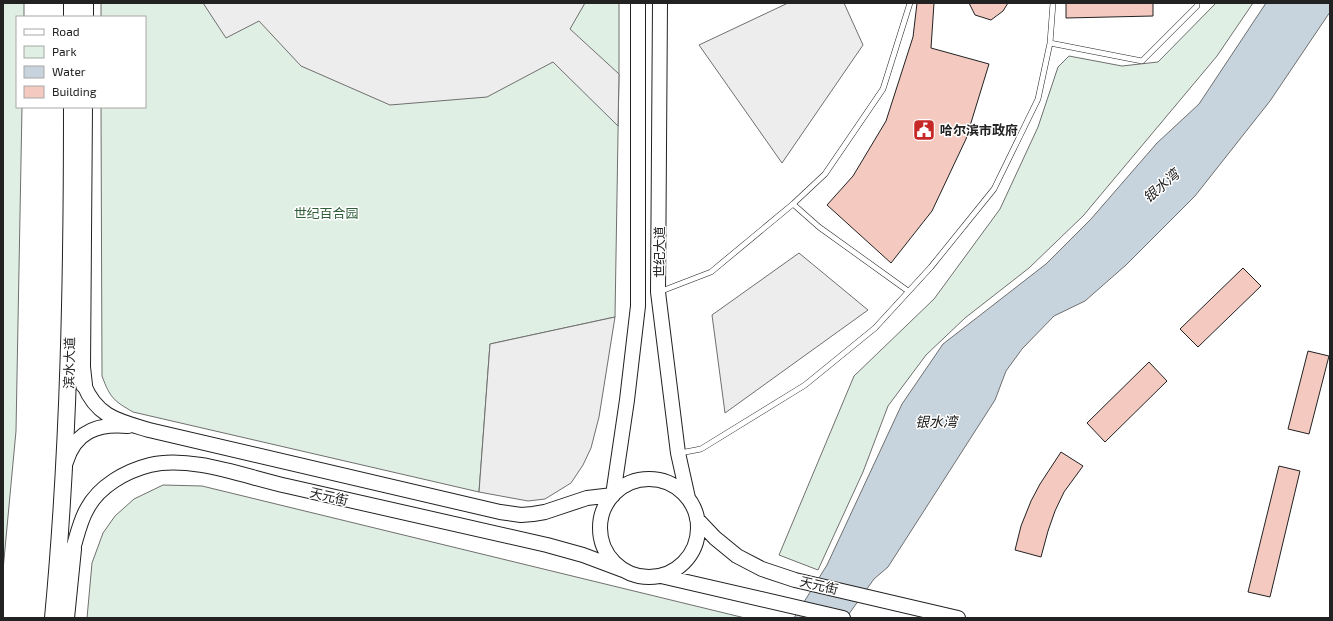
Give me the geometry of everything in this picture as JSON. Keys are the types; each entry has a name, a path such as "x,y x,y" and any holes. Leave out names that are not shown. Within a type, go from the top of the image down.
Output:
{"main road":[{"path":"72,3 72,16"},
{"path":"85,3 85,16"},
{"name":"世纪大道","path":"613,495 627,400 638,306 638,3"},
{"name":"世纪大道","path":"660,3 658,292 678,454 688,498"},
{"name":"滨水大道","path":"53,618 58,562 69,380 72,108"},
{"name":"滨水大道","path":"84,108 82,367 84,385"},
{"name":"天元街","path":"84,385 89,397 104,412 144,429 500,512 521,515 533,514 545,512 587,498 613,495"},
{"path":"63,472 71,448 76,441 89,432 98,428 114,425 144,429"},
{"name":"天元街","path":"74,549 87,509 96,495 107,485 120,477 151,465 168,463 202,465 285,486 547,545 583,555 623,570"},
{"path":"651,479 665,482 677,488 688,498 694,508 698,530 695,545 687,559 675,569 661,576 648,577 635,575 623,570 612,561 604,549 600,535 600,520 613,495 624,486 637,480 651,479"},
{"name":"天元街","path":"697,519 715,538 737,556 762,569 795,580 958,618"},
{"path":"66,618 74,549"},
{"name":"天元街","path":"661,576 843,618"}],"lane":[{"path":"658,292 710,272 793,204 825,174 883,89 910,3"},
{"path":"678,454 701,449 806,385 875,328 931,267 994,189 1038,99 1050,43 1053,3"},
{"path":"1050,43 1142,60 1197,6 1197,3"},
{"path":"793,204 819,227 908,291"}],"green space":[{"path":"3,3 24,3 24,16 16,16 16,108 22,108 16,431 3,570"},
{"name":"世纪百合园","path":"101,3 619,3 615,317 490,344 479,492 133,412 113,398 102,376 101,108 146,108 146,16 101,16"},
{"path":"1216,3 1253,3 1217,56 1083,216 1029,268 965,318 926,355 888,406 863,472 818,570 779,555 854,376 934,299 1000,209 1038,127 1058,67 1069,56 1122,66 1158,62"},
{"path":"163,485 202,486 745,618 87,618 92,563 103,533 115,516 134,499"}],"shaded area":[{"path":"203,3 585,3 570,29 619,74 618,126 553,62 487,97 390,105 301,66 259,21 226,38"},
{"path":"788,3 844,3 863,45 782,163 699,45"},
{"path":"799,253 868,310 725,413 712,315"},
{"path":"615,317 599,417 591,448 583,465 571,483 545,499 528,501 479,492 490,344"}],"water":[{"name":"银水湾","path":"1266,3 1330,3 1330,12 1270,101 1195,196 1126,265 1085,301 1054,316 1022,349 1006,371 995,400 888,567 874,579 846,618 794,618 827,565 902,404 943,344 1046,264 1091,219 1157,143 1199,104"}],"building":[{"name":"哈尔滨市政府","path":"917,3 934,3 931,48 989,64 966,139 932,211 891,263 827,205 853,176 886,121 913,37"},
{"path":"969,3 1008,3 1003,11 991,20 975,15"},
{"path":"1066,3 1153,3 1153,16 1066,18"},
{"path":"1243,268 1261,286 1198,347 1180,329"},
{"path":"1308,351 1329,356 1309,434 1288,429"},
{"path":"1149,362 1167,381 1105,442 1087,423"},
{"path":"1061,452 1083,466 1064,492 1055,511 1041,557 1015,550 1021,526 1031,501 1040,484"},
{"path":"1279,466 1300,471 1270,597 1248,592"}],"place":[{"name":"哈尔滨市政府","path":"924,130"}]}
